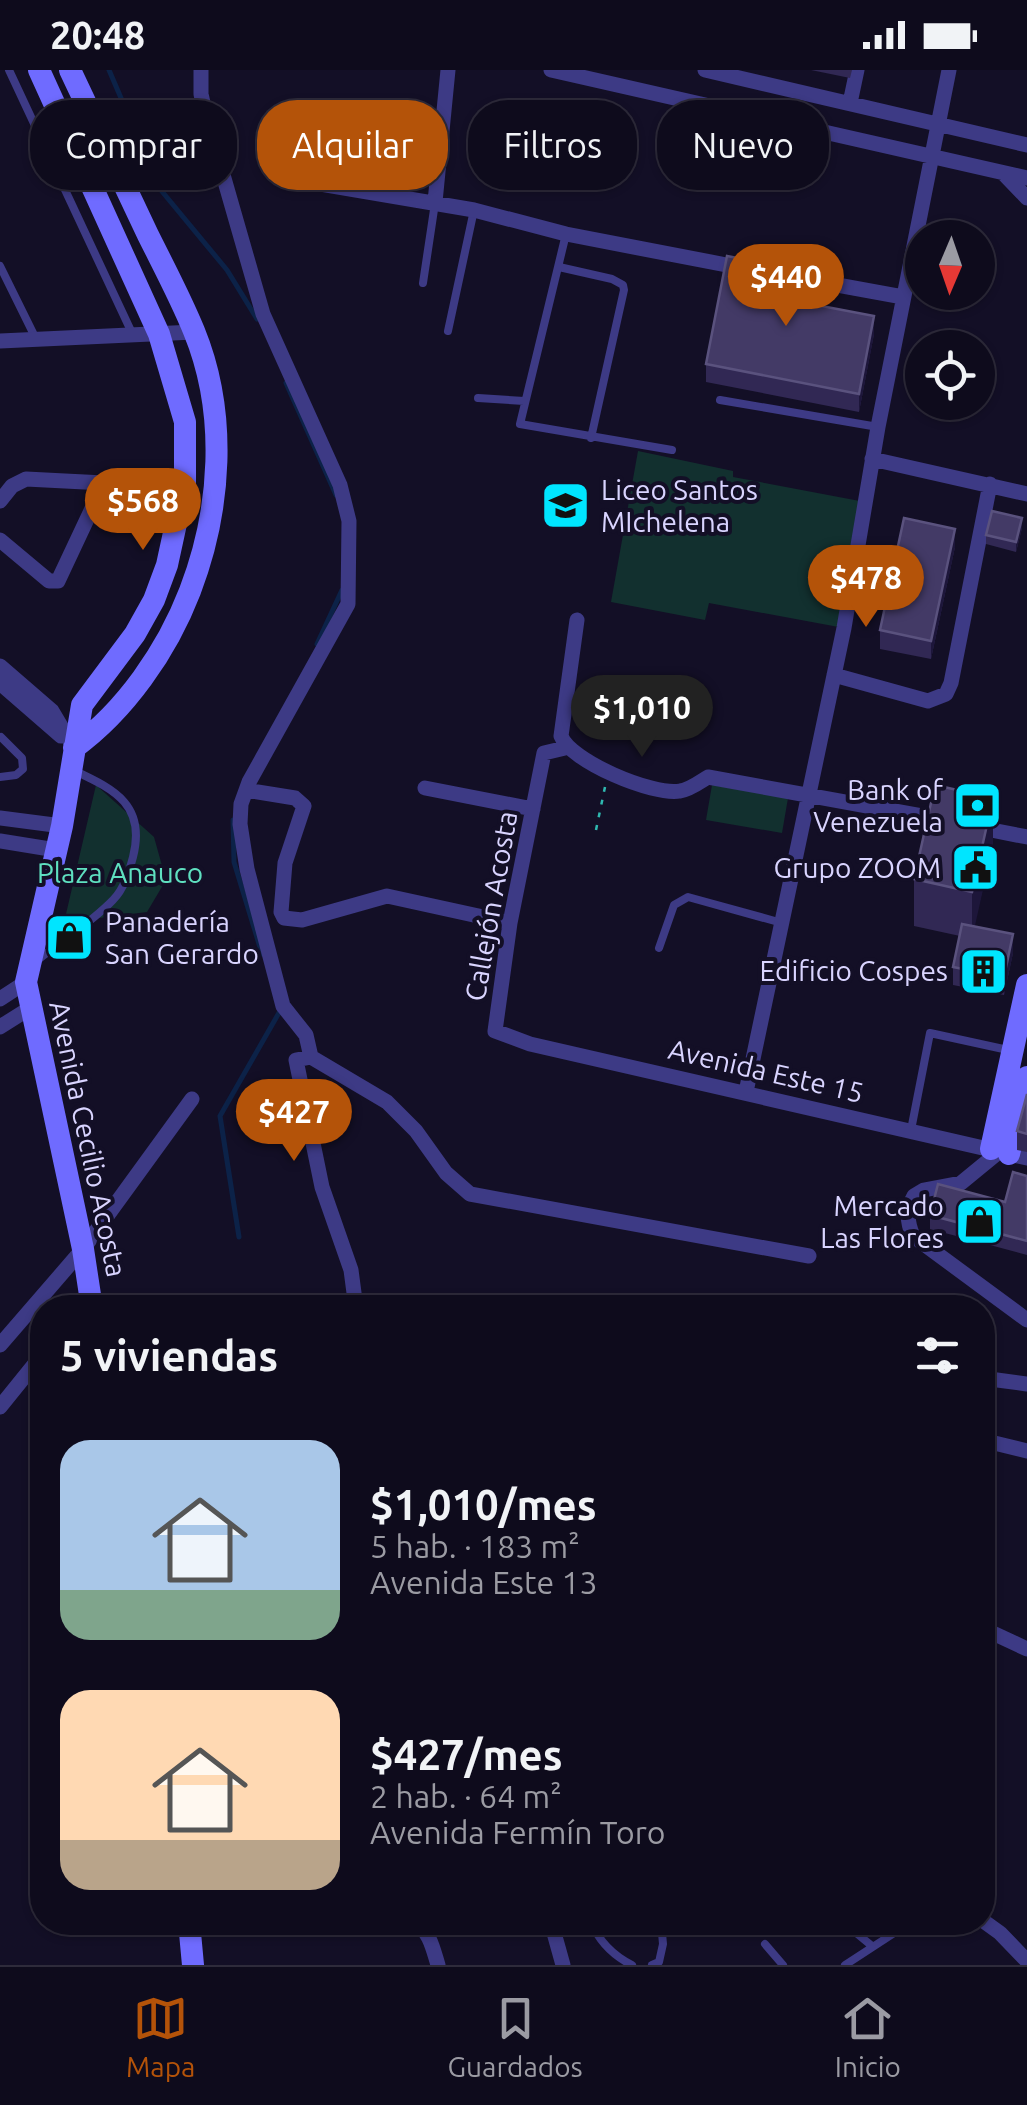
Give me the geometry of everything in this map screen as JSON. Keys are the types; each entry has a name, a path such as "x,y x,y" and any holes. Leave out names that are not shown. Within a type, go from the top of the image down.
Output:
{"main road":[{"path":"28,974 62,826 82,705 135,634 154,600 178,529 185,482 185,422 159,334 39,70"},
{"path":"70,70 194,332 215,418 217,457 207,536 182,612 161,651 104,727 72,759"},
{"name":"Avenida Cecilio Acosta","path":"28,974 30,1008 83,1249 87,1295"},
{"path":"1007,1153 1027,985"},
{"path":"1007,1153 1027,1077"},
{"path":"190,1935 193,1965"}],"street":[{"path":"201,70 201,94 264,314 340,485 349,521 348,604 241,804 247,869 283,1006 306,1035 311,1057"},
{"path":"435,202 448,70"},
{"path":"551,70 1027,178"},
{"path":"705,70 1022,142"},
{"path":"850,103 857,70"},
{"path":"746,1092 834,675 872,458 949,70"},
{"path":"1003,173 1027,198"},
{"path":"360,190 435,202 566,234 754,270"},
{"path":"791,277 903,297"},
{"path":"0,341 194,332"},
{"path":"872,458 1027,494"},
{"path":"0,501 12,486 26,480 185,482"},
{"path":"0,540 49,580 58,581 104,483"},
{"path":"834,675 928,701 946,694 990,484"},
{"path":"577,620 561,736 565,748 588,763 660,790 682,792 708,778 1027,837"},
{"path":"0,666 52,712 72,759"},
{"path":"0,683 72,759"},
{"name":"Callejón Acosta","path":"495,1031 510,924 544,753 565,748"},
{"path":"425,788 533,809"},
{"path":"246,790 295,798 304,806 285,863 281,912 284,918 302,920 387,896 510,924"},
{"path":"0,818 62,826"},
{"path":"0,841 56,850"},
{"path":"0,999 28,974"},
{"path":"0,1027 30,1008"},
{"name":"Avenida Este 15","path":"495,1031 530,1044 1007,1153"},
{"path":"354,1295 351,1270 322,1186 296,1060 311,1057 387,1102 416,1131 446,1173 470,1194 809,1256"},
{"path":"43,1295 83,1249 192,1099"},
{"path":"993,1295 913,1236 907,1216 914,1196 924,1190 961,1183 1007,1153"},
{"path":"995,1296 1027,1320"},
{"path":"0,1345 30,1310"},
{"path":"0,1407 30,1369"},
{"path":"995,1380 1027,1384"},
{"path":"995,1443 1027,1450"},
{"path":"995,1634 1027,1649"},
{"path":"995,1929 1027,1961"},
{"path":"427,1935 438,1965"},
{"path":"555,1935 563,1965"}],"lane":[{"path":"8,70 133,335"},
{"path":"423,282 435,202"},
{"path":"448,331 474,210"},
{"path":"566,234 520,424 672,450"},
{"path":"0,266 36,339"},
{"path":"559,267 612,279 623,285 624,290 591,438"},
{"path":"478,398 524,402"},
{"path":"720,400 878,427"},
{"path":"0,777 16,775 23,768 22,758 2,737"},
{"path":"28,974 116,898 128,875 137,841 133,813 110,787 72,759"},
{"path":"659,948 674,905 688,897 782,923"},
{"path":"911,1130 930,1033 1017,1052 1027,1030"},
{"path":"598,1935 632,1965"},
{"path":"652,1965 659,1962 662,1935"},
{"path":"859,1935 872,1946"},
{"path":"845,1965 890,1935"},
{"path":"765,1944 782,1965"}],"path":[{"path":"596,830 608,771"}],"green space":[{"path":"638,451 733,471 733,477 865,502 844,628 709,603 705,620 611,602"},
{"name":"Plaza Anauco","path":"96,785 154,837 166,880 147,912 99,918 66,914"},
{"path":"712,785 788,798 782,833 706,820"}],"building":[{"path":"727,256 816,273 811,304 874,316 859,394 706,364"},
{"path":"992,511 1022,518 1016,542 986,535"},
{"path":"904,518 955,529 931,641 880,630"},
{"path":"935,785 993,798 972,892 914,879"},
{"path":"962,924 1013,934 1004,977 953,967"},
{"path":"1027,1094 1027,1134 1017,1131"},
{"name":"Mercado Las Flores","path":"1013,1172 1027,1176 1027,1241 930,1215 938,1184 1005,1202"}],"waterway":[{"path":"109,70 160,189 227,270 257,319"},
{"path":"286,383 336,495"},
{"path":"317,644 342,590"},
{"path":"233,820 234,862 262,954"},
{"path":"239,1237 220,1116 279,1007"}],"place":[{"name":"Liceo Santos MIchelena","path":"566,506"},
{"name":"Bank of Venezuela","path":"978,806"},
{"name":"Grupo ZOOM","path":"976,868"},
{"name":"Panadería San Gerardo","path":"70,938"},
{"name":"Edificio Cospes","path":"983,971"},
{"name":"Mercado Las Flores","path":"979,1222"}]}
